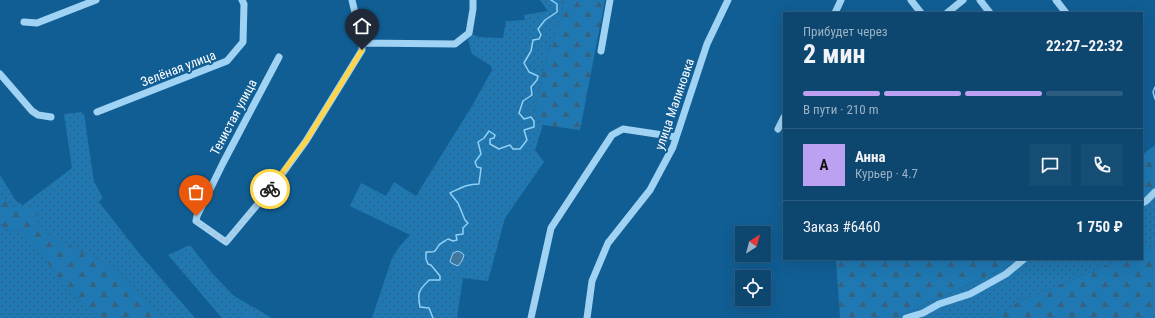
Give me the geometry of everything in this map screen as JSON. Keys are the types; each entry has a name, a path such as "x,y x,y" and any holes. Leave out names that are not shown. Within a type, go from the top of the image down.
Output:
{"street":[{"path":"24,22 37,23 96,0"},
{"name":"Зелёная улица","path":"97,112 227,61 243,42 244,4 242,0"},
{"path":"352,0 362,43 455,44 469,33 473,10 473,0"},
{"path":"601,51 610,0"},
{"name":"улица Малиновка","path":"586,318 592,282 608,243 650,190 673,147 707,44 728,0"},
{"path":"835,12 841,0"},
{"path":"911,0 920,12"},
{"path":"948,12 963,0"},
{"path":"980,0 989,12"},
{"path":"1056,0 1065,12"},
{"name":"Тенистая улица","path":"278,57 196,216 196,221 226,242 277,181 306,141 362,50 362,43"},
{"path":"0,74 32,111 38,115 51,117"},
{"path":"778,129 783,119"},
{"path":"531,318 551,228 612,134 623,129 676,137"},
{"path":"1143,202 1155,192"},
{"path":"906,318 923,313 939,304 970,294 1006,274 1023,260"}],"green space":[{"path":"540,0 564,0 561,18 544,66 535,110 543,125 535,150 544,162 505,218 488,281 463,278 457,318 372,318 392,258 410,235 350,206 361,183 386,196 394,182 416,196 472,106 492,70 491,66 472,54 468,40 469,33 479,37 503,38 506,21 525,20 524,15 548,11"},
{"path":"564,0 605,0 580,130 543,125 535,110 544,66 561,18"},
{"path":"82,112 82,114 84,114 94,182 103,198 99,202 138,252 195,318 163,318 109,265 34,227 10,207 0,193 0,175 16,201 23,205 72,168 64,114"},
{"path":"1155,145 1155,194 1143,200 1143,154"},
{"path":"0,193 10,207 38,208 34,227 109,265 163,318 99,318 64,284 23,231 3,229 0,224"},
{"path":"1155,194 1155,246 1143,251 1143,200"},
{"path":"0,224 3,229 23,231 64,284 99,318 0,318"},
{"path":"190,245 212,273 234,296 272,318 222,318 168,255"},
{"path":"1155,246 1155,318 995,318 1020,301 1121,260 1143,260 1143,251"},
{"path":"836,260 1021,260 896,318 840,318"},
{"path":"1021,260 1121,260 1020,301 995,318 896,318"},
{"path":"249,311 259,318 242,318 244,312"}],"shaded area":[{"path":"458,251 464,255 458,266 450,261 453,253"}],"waterway":[{"path":"433,318 429,308 420,307 419,302 421,289 426,283 429,280 440,280 440,276 431,265 428,264 426,252 434,252 440,244 448,239 453,241 457,240 456,235 463,234 463,228 468,223 465,220 458,203 450,193 467,186 479,184 481,168 477,167 475,162 481,154 478,142 484,138 489,131 495,135 494,138 490,139 490,144 499,149 510,145 513,149 520,149 527,140 524,130 534,127 534,121 531,117 524,119 519,113 523,101 532,95 531,87 537,80 538,76 529,72 524,63 531,51 533,40 539,39 541,35 538,29 545,20 557,12 557,4 551,0"},
{"path":"1155,87 1153,92 1155,99"}],"way so far":[{"path":"196,216 196,221 226,242 270,189"}],"route":[{"path":"270,189 306,141 362,50"}]}
